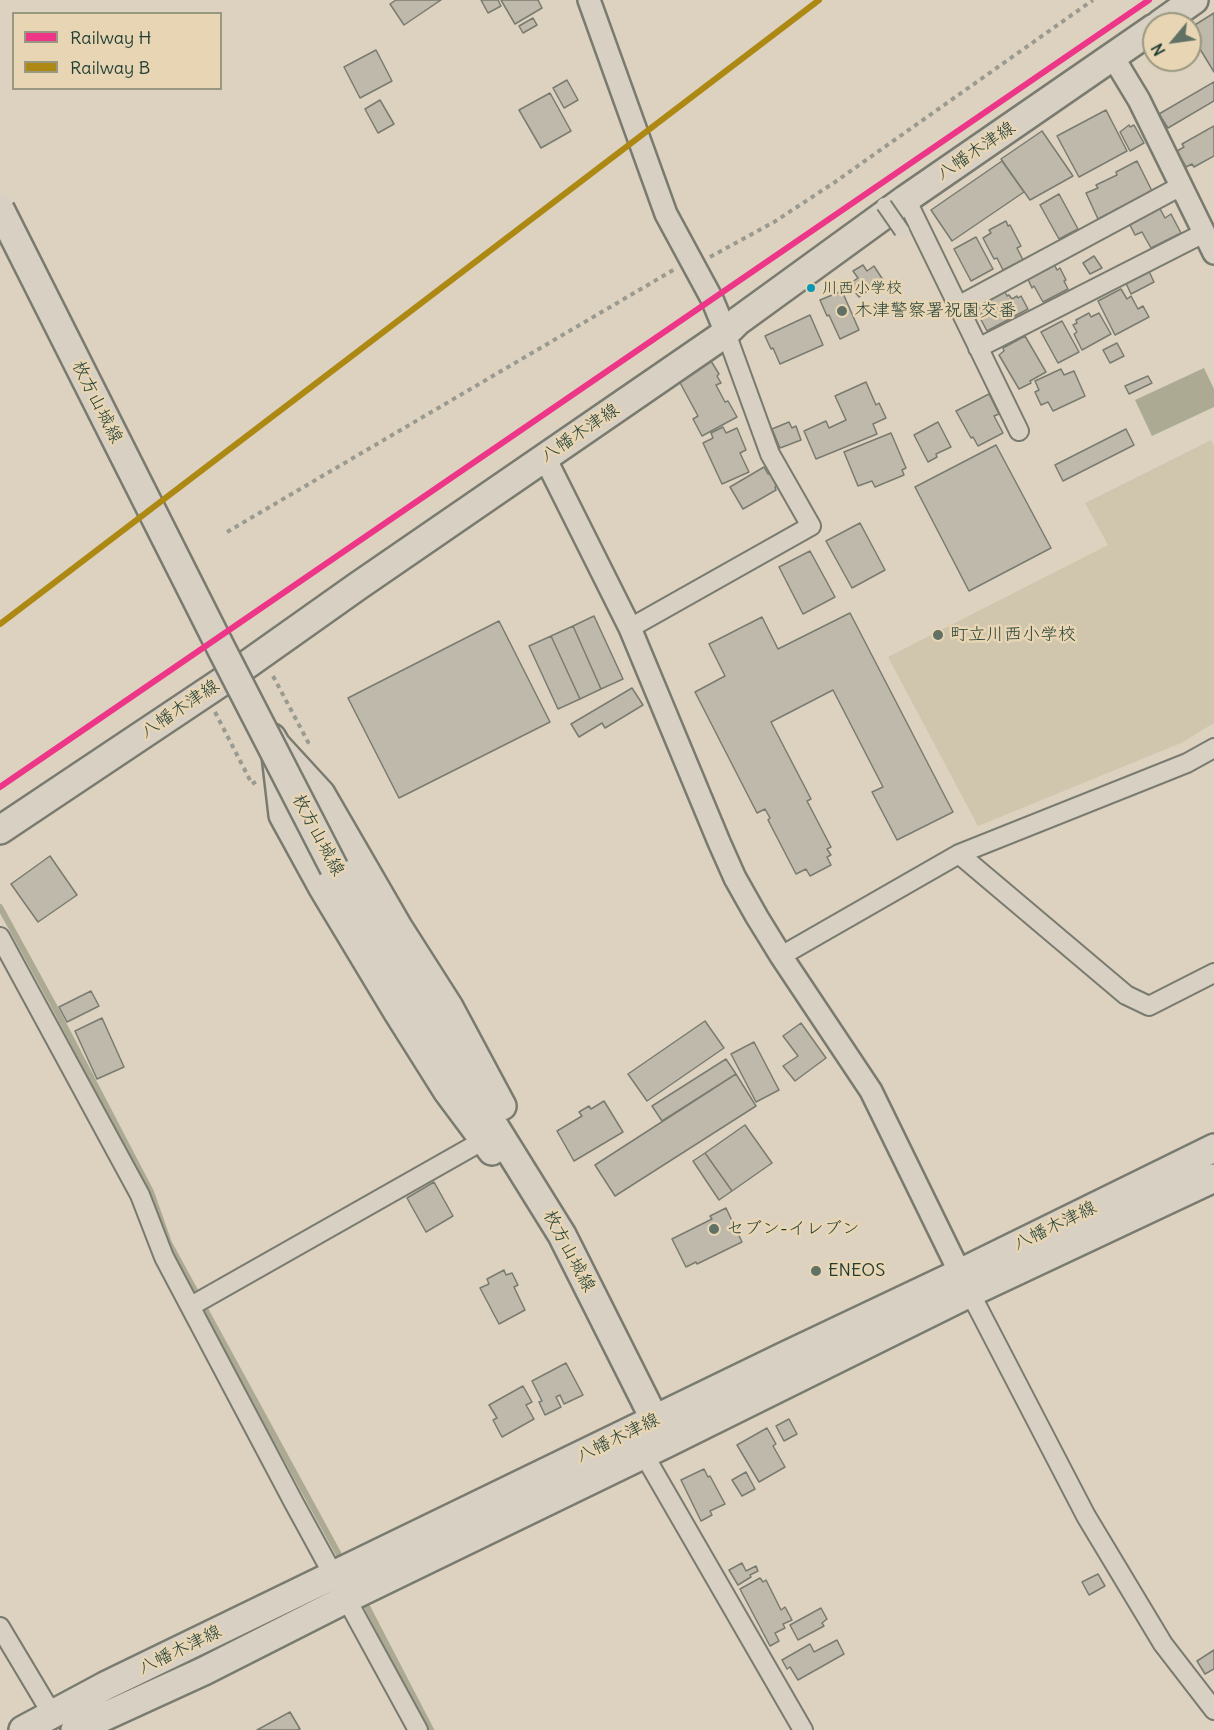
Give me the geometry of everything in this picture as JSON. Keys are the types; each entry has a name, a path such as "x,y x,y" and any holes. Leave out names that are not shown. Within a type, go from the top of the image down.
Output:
{"main road":[{"path":"1177,12 1194,0"},
{"name":"八幡木津線","path":"0,830 238,671 726,333 738,321 895,202 1142,36"},
{"name":"枚方山城線","path":"0,209 334,868 562,1235 643,1425 656,1449"},
{"path":"238,671 321,794 398,927 449,1007 519,1138 562,1235"},
{"path":"288,745 278,781 283,814 323,888 448,1092 499,1160 562,1235"},
{"name":"八幡木津線","path":"23,1730 105,1686 340,1588 656,1449 1214,1148"},
{"name":"八幡木津線","path":"75,1730 204,1671 340,1588 643,1425 965,1283 1214,1178"}],"street":[{"path":"589,0 666,213 712,299 770,454 811,526 630,628"},
{"path":"1113,57 1139,100 1214,253"},
{"path":"958,306 1181,186"},
{"path":"895,202 902,231"},
{"path":"895,202 958,306 1019,431"},
{"path":"978,348 1204,233"},
{"path":"545,458 630,628 723,851 757,917 871,1091 965,1283 1086,1516 1163,1644 1214,1710"},
{"path":"781,956 959,854 1187,763 1214,748"},
{"path":"959,854 1126,995 1149,1006 1214,973"},
{"path":"0,938 140,1195 164,1257 418,1730"},
{"path":"191,1306 484,1140"},
{"path":"656,1449 803,1730"},
{"path":"0,1627 52,1714"}],"path":[{"path":"227,532 676,268 708,258 774,222 835,182 1093,0"},
{"path":"273,676 308,741 288,745"},
{"path":"215,712 252,784 261,779"}],"shaded area":[{"path":"1204,368 1214,389 1214,407 1152,436 1135,400"},
{"path":"1211,440 1214,446 1214,723 1181,743 978,826 888,657 1108,545 1085,503"}],"building":[{"path":"396,0 441,0 404,25 390,4"},
{"path":"481,0 498,0 501,6 488,13"},
{"path":"501,0 538,0 542,8 515,24"},
{"path":"1214,13 1214,72 1202,52 1202,20"},
{"path":"533,18 537,25 523,33 519,26"},
{"path":"376,50 392,81 360,98 344,67"},
{"path":"567,80 578,100 564,108 553,88"},
{"path":"1214,82 1214,101 1168,128 1159,114"},
{"path":"550,93 571,131 541,148 519,110"},
{"path":"380,100 394,124 378,133 365,109"},
{"path":"1106,110 1127,151 1079,177 1057,136"},
{"path":"1129,125 1130,127 1134,125 1144,143 1130,151 1120,132"},
{"path":"1214,126 1214,156 1194,167 1192,164 1186,167 1177,151 1184,147 1182,144"},
{"path":"1042,131 1073,176 1030,200 1001,159"},
{"path":"1002,161 1024,192 952,241 931,210"},
{"path":"1137,161 1152,191 1098,219 1086,193 1098,188 1096,185 1117,175 1116,172"},
{"path":"1059,194 1078,229 1059,239 1040,205"},
{"path":"1159,207 1165,218 1171,214 1181,233 1151,248 1142,232 1135,235 1129,223"},
{"path":"1006,221 1021,246 1017,248 1023,260 1003,270 997,258 994,259 983,238 991,233 989,230"},
{"path":"976,237 993,269 971,281 954,249"},
{"path":"1094,256 1102,268 1090,274 1083,263"},
{"path":"1053,262 1057,270 1060,268 1068,289 1043,302 1034,286 1032,288 1026,275"},
{"path":"863,265 867,271 874,266 883,280 859,297 849,284 858,278 853,271"},
{"path":"1147,267 1154,282 1131,294 1124,279"},
{"path":"1003,288 1007,296 1009,295 1012,299 1021,296 1028,309 987,331 979,316 982,314 977,303"},
{"path":"1121,289 1127,299 1131,296 1138,309 1143,306 1149,317 1115,335 1098,301"},
{"path":"842,291 859,330 840,339 820,300"},
{"path":"1089,313 1091,317 1099,313 1111,334 1082,350 1074,334 1077,332 1073,325 1077,323 1076,320"},
{"path":"810,315 823,345 780,364 765,336"},
{"path":"1062,321 1079,352 1058,363 1041,332"},
{"path":"1025,336 1046,372 1019,389 999,355 1004,351 1003,348"},
{"path":"1117,343 1124,356 1110,363 1103,350"},
{"path":"711,361 719,374 717,376 721,383 716,385 725,402 728,401 737,417 702,436 693,419 698,416 678,379"},
{"path":"1061,369 1064,375 1074,371 1085,396 1053,411 1048,402 1041,405 1035,392 1039,390 1035,381"},
{"path":"1148,376 1152,383 1129,394 1125,386"},
{"path":"866,382 876,405 879,403 886,418 873,424 877,434 816,459 804,431 826,421 829,428 846,420 835,396"},
{"path":"989,394 999,414 994,416 1003,433 978,446 956,411"},
{"path":"789,422 792,428 796,426 801,440 780,448 772,429"},
{"path":"938,422 951,447 936,454 937,457 928,462 914,435"},
{"path":"723,427 726,433 737,428 746,450 740,453 749,472 722,484 703,443 713,438 711,433"},
{"path":"1126,429 1134,445 1063,481 1055,465"},
{"path":"891,433 906,468 902,470 904,475 875,487 872,481 858,486 844,452"},
{"path":"996,445 1051,548 969,591 915,487"},
{"path":"764,467 777,485 776,490 743,509 730,487"},
{"path":"860,523 885,570 852,588 826,541"},
{"path":"810,551 835,597 803,614 779,567"},
{"path":"850,613 953,812 897,840 872,792 883,787 833,690 771,722 811,799 807,801 831,847 827,849 831,855 827,857 831,865 810,876 806,869 796,874 768,820 770,818 765,809 757,813 695,692 725,676 709,644 762,617 778,649"},
{"path":"594,616 623,679 601,689 573,626"},
{"path":"499,621 550,722 399,798 348,698"},
{"path":"573,626 601,689 580,699 551,636"},
{"path":"551,636 580,699 558,709 529,646"},
{"path":"632,688 643,705 605,728 602,723 579,737 571,724"},
{"path":"50,856 77,895 38,922 11,884"},
{"path":"91,991 99,1006 67,1022 59,1007"},
{"path":"102,1018 124,1067 97,1079 75,1031"},
{"path":"705,1021 724,1048 647,1101 628,1074"},
{"path":"801,1023 826,1058 795,1081 783,1066 798,1056 783,1036"},
{"path":"754,1042 779,1090 756,1102 731,1054"},
{"path":"726,1059 736,1074 662,1121 652,1106"},
{"path":"736,1074 756,1106 615,1196 595,1165"},
{"path":"604,1101 623,1132 574,1161 557,1131 582,1116 579,1112 589,1106 591,1109"},
{"path":"745,1125 772,1163 732,1191 705,1153"},
{"path":"705,1153 732,1191 719,1200 693,1161"},
{"path":"434,1182 453,1216 426,1232 407,1198"},
{"name":"セブン-イレブン","path":"726,1208 742,1242 686,1267 672,1239 712,1219 710,1216"},
{"path":"504,1270 506,1275 512,1273 518,1285 514,1287 525,1310 499,1324 480,1288 489,1284 487,1279"},
{"path":"566,1363 583,1395 564,1404 560,1395 556,1397 561,1407 545,1415 539,1402 542,1401 532,1381"},
{"path":"523,1386 532,1402 526,1405 534,1419 502,1437 493,1420 497,1418 489,1405"},
{"path":"789,1419 797,1434 784,1441 776,1426"},
{"path":"767,1428 776,1444 773,1446 785,1467 759,1482 737,1445"},
{"path":"704,1469 725,1504 710,1511 712,1515 701,1521 681,1480"},
{"path":"746,1472 755,1489 742,1496 732,1480"},
{"path":"742,1563 746,1571 756,1566 758,1571 738,1585 729,1570"},
{"path":"1098,1574 1105,1586 1089,1595 1082,1582"},
{"path":"760,1578 763,1582 766,1580 781,1610 785,1607 792,1620 783,1624 785,1628 775,1633 779,1641 770,1646 740,1589"},
{"path":"821,1608 827,1619 822,1623 824,1626 798,1640 790,1625"},
{"path":"837,1640 844,1654 798,1680 790,1667 787,1669 782,1660 810,1644 814,1652"},
{"path":"1214,1650 1214,1669 1205,1674 1197,1661"},
{"path":"290,1712 300,1729 257,1730"}],"waterway":[{"path":"0,907 151,1192 169,1243 343,1562"},
{"path":"362,1597 431,1730"}],"rail line":[{"name":"B","path":"0,624 819,0"},
{"name":"H","path":"0,787 1149,0"}],"place":[{"name":"川西小学校","path":"811,288"},
{"name":"木津警察署祝園交番","path":"842,311"},
{"name":"町立川西小学校","path":"938,635"},
{"name":"セブン-イレブン","path":"714,1229"},
{"name":"ENEOS","path":"816,1271"}]}
